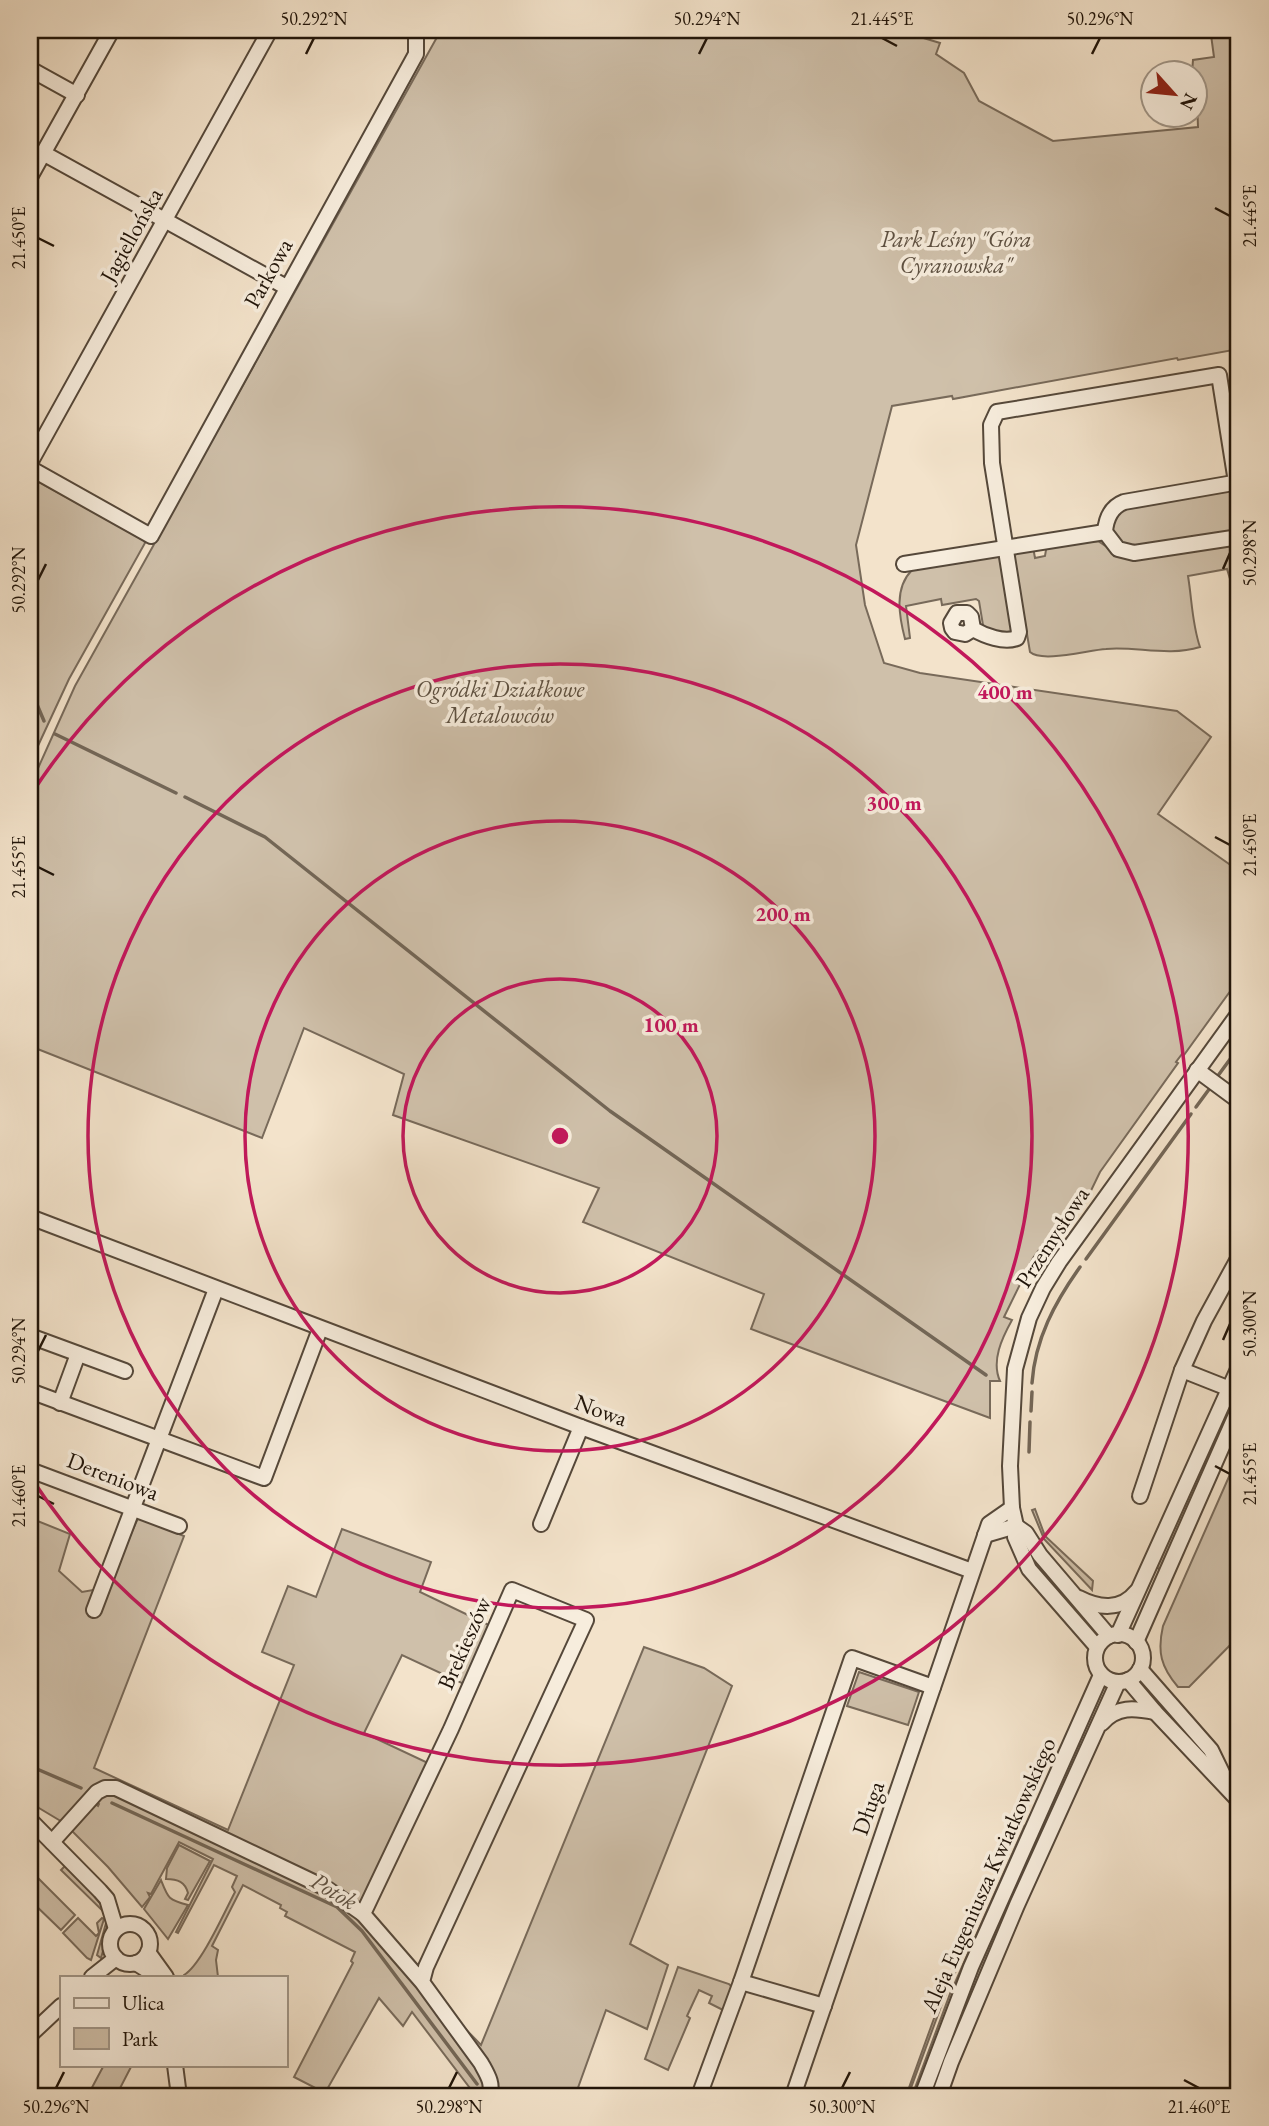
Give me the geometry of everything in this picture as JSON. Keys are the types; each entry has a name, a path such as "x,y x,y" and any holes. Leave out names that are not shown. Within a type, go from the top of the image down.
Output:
{"street":[{"path":"30,177 112,30"},
{"name":"Jagiellońska","path":"30,463 270,30"},
{"name":"Parkowa","path":"30,468 151,536 416,54 416,30"},
{"path":"30,69 76,95"},
{"path":"43,153 286,288"},
{"path":"973,629 987,636 1007,640 1015,640 1019,635 992,463 991,425 997,412 1219,375 1238,482 1124,502 1114,508 1108,517 1105,532"},
{"path":"1105,532 1118,548 1134,553 1239,537"},
{"path":"904,564 1105,532"},
{"name":"Przemysłowa","path":"1097,1647 1029,1569 1015,1537 1010,1466 1015,1369 1029,1318 1059,1262 1239,1013"},
{"path":"1197,1070 1239,1101"},
{"name":"Nowa","path":"30,1217 320,1329 972,1571"},
{"path":"1140,1496 1182,1370 1204,1321 1239,1257"},
{"path":"94,1610 216,1289"},
{"path":"30,1391 264,1478 320,1329"},
{"path":"30,1336 125,1371"},
{"path":"60,1403 78,1354"},
{"path":"1235,1796 1123,1681 1101,1675 1095,1662 1097,1647 1114,1635 1141,1586 1239,1367"},
{"path":"1182,1370 1230,1389"},
{"path":"1136,1642 1239,1408"},
{"path":"541,1524 581,1427"},
{"name":"Dereniowa","path":"30,1470 179,1526"},
{"name":"Długa","path":"793,2096 989,1524 1012,1507"},
{"path":"985,1535 1016,1525"},
{"name":"Przemysłowa","path":"1016,1525 1026,1533 1040,1555 1078,1598 1114,1635"},
{"path":"1078,1598 1092,1605 1113,1606 1133,1597 1141,1586"},
{"name":"Brekieszów","path":"363,1914 451,1729 512,1590 586,1620 426,1967 422,1982"},
{"path":"1114,1635 1125,1635 1136,1642 1142,1655 1140,1668 1123,1681"},
{"path":"699,2096 852,1658 933,1687"},
{"path":"1140,1668 1211,1749 1235,1796"},
{"name":"Aleja Eugeniusza Kwiatkowskiego","path":"922,2096 971,1967 1101,1675"},
{"name":"Aleja Eugeniusza Kwiatkowskiego","path":"939,2096 1017,1905 1095,1733 1123,1681"},
{"path":"1095,1733 1111,1714 1120,1710 1155,1712"},
{"path":"52,1842 97,1792 105,1788 116,1788 327,1888 363,1914 422,1982 488,2076 491,2090 489,2096"},
{"path":"30,1819 133,1924"},
{"path":"107,1899 116,1930"},
{"path":"152,1976 136,1963 125,1963 112,1953 110,1940 116,1930 127,1924 139,1926 147,1934 148,1952 165,1976"},
{"path":"136,1963 148,1952"},
{"path":"93,1976 116,1958"},
{"path":"741,1982 824,2006"},
{"path":"30,2035 60,2007"},
{"path":"175,2066 179,2096"}],"green space":[{"name":"Ogródki Działkowe Metalowców","path":"441,30 897,30 940,43 936,54 964,73 979,101 1053,141 1167,130 1210,130 1210,60 1193,60 1214,57 1211,35 1222,34 1220,30 1239,30 1239,349 953,399 952,396 892,406 856,545 865,605 884,663 920,673 1177,711 1211,737 1158,814 1239,871 1239,979 1184,1055 1176,1062 1178,1063 1100,1172 1084,1205 1076,1200 1033,1258 1004,1317 1012,1320 1001,1342 997,1358 1000,1381 990,1381 990,1418 751,1329 764,1294 583,1222 599,1188 393,1115 404,1074 304,1028 262,1138 30,1046 30,786 75,686"},
{"path":"30,477 144,540 145,543 69,679 30,763"},
{"path":"1239,485 1239,534 1126,549 1110,531 1121,506"},
{"path":"1098,541 1122,557 1131,559 1238,543 1239,584 1237,581 1231,582 1227,569 1188,576 1200,647 1188,650 1117,648 1055,656 1036,655 1030,652 1027,634 1014,636 980,626 983,625 979,601 976,599 942,605 941,599 906,606 910,638 905,639 899,603 902,585 912,570 1033,547 1035,558 1045,556 1047,544"},
{"path":"1239,1380 1239,1394 1161,1570 1156,1567"},
{"path":"1239,1454 1239,1636 1189,1687 1178,1687 1162,1659 1160,1644 1163,1626"},
{"path":"1035,1509 1045,1536 1093,1581 1092,1590 1044,1539 1032,1510"},
{"path":"30,1518 70,1534 59,1571 82,1592 93,1590 104,1595 138,1518 184,1536 94,1768 228,1830 294,1665 262,1652 288,1586 316,1597 342,1529 431,1562 420,1592 493,1627 466,1685 402,1655 364,1733 428,1763 366,1904 374,1922 400,1959 481,2045 644,1647 704,1668 732,1686 630,1944 668,1965 647,2029 606,2010 575,2096 476,2096 412,2012 403,2026 379,1998 325,2093 294,2077 353,1963 351,1961 355,1952 285,1916 287,1912 280,1908 281,1905 243,1885 212,1946 218,1950 218,1976 184,1976 198,1961 219,1925 235,1892 232,1887 237,1876 214,1865 178,1933 176,1932 213,1859 179,1842 142,1907 108,1867 71,1830 94,1803 98,1806 99,1804 86,1794 64,1823 39,1808 30,1799"},
{"path":"859,1672 919,1692 908,1725 847,1706"},
{"path":"1077,1744 1082,1747 973,1990 934,2096 928,2096 967,1990"},
{"path":"1025,1825 1020,1843 948,2008 916,2096 912,2096 950,1994"},
{"path":"179,1845 210,1861 188,1900 185,1899 188,1893 183,1884 166,1879 167,1868"},
{"path":"1007,1850 943,2001 906,2096 941,1999"},
{"path":"66,1865 109,1915 110,1926 101,1958 97,1955 108,1916 61,1870"},
{"path":"32,1872 75,1915 61,1930 30,1900"},
{"path":"161,1880 170,1897 176,1902 188,1905 168,1939 144,1909"},
{"path":"78,1918 96,1936 99,1933 97,1923 104,1919 91,1960 63,1933"},
{"path":"678,1967 732,1987 723,2010 709,2003 712,1996 699,1990 668,2070 645,2059"},
{"path":"103,2066 131,2066 116,2096 77,2096 80,2089 88,2095"}],"waterway":[{"path":"30,688 44,721"},
{"path":"55,734 176,793"},
{"path":"185,797 265,837 610,1111 986,1375"},
{"path":"1217,1077 1239,1047"},
{"path":"1196,1107 1210,1088"},
{"path":"1086,1259 1191,1114"},
{"path":"1032,1383 1042,1336 1062,1294 1080,1267"},
{"path":"1031,1411 1032,1392"},
{"path":"1029,1452 1030,1422"},
{"name":"Potok","path":"30,1766 81,1788"},
{"name":"Potok","path":"112,1803 337,1907 362,1931 477,2084"}],"park label":[{"name":"Park Leśny \"Góra Cyranowska\"","path":"956,252"}]}
